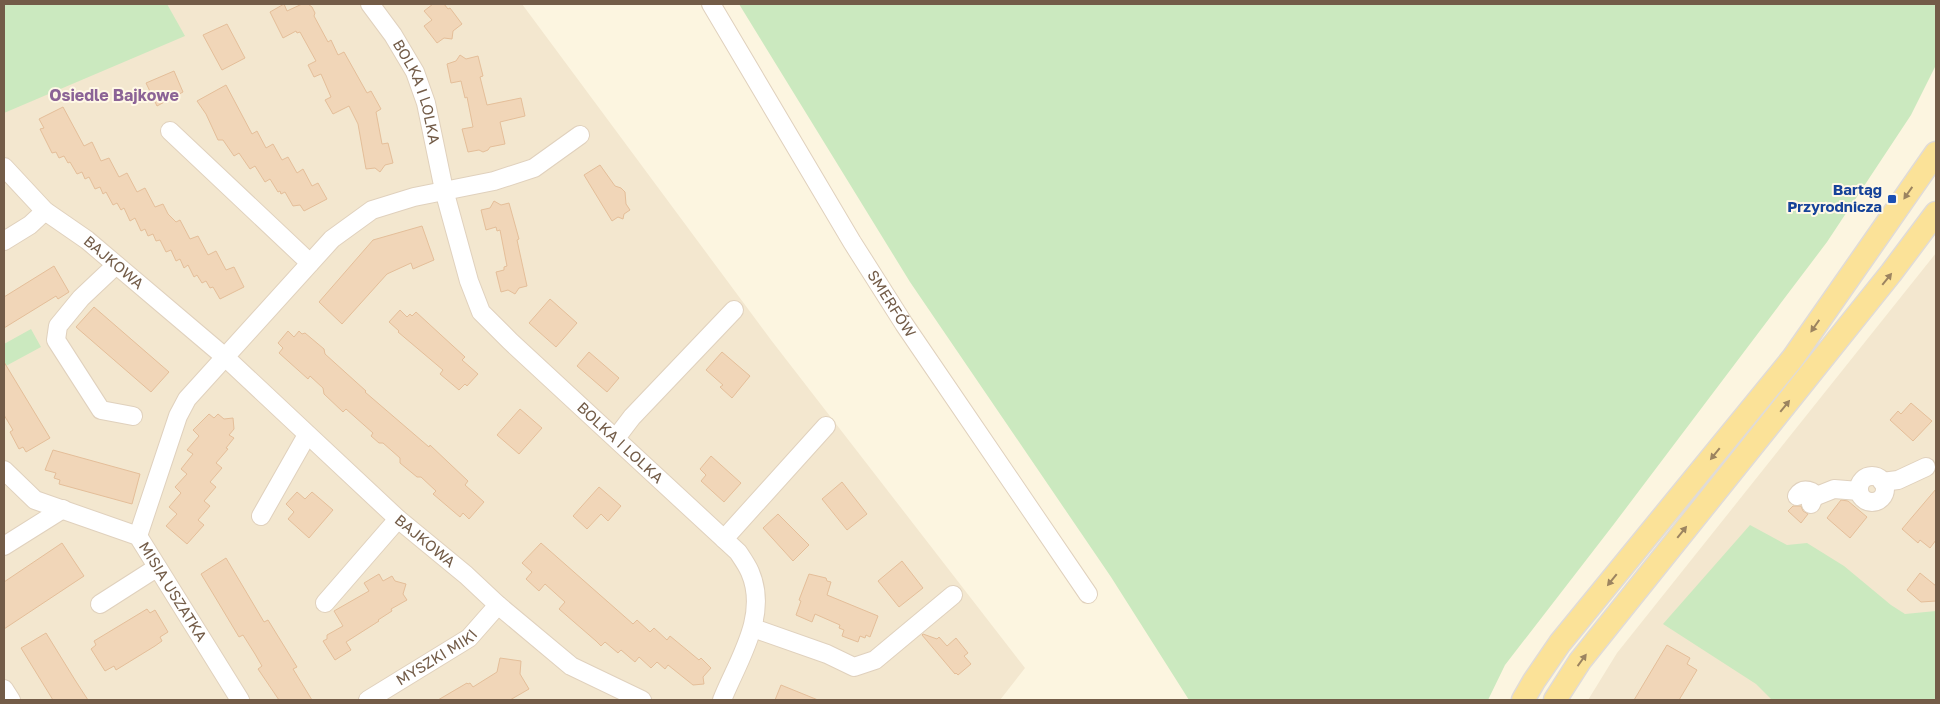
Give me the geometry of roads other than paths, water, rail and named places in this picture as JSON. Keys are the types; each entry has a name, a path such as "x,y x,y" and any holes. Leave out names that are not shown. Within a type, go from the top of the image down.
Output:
{"main road":[{"path":"1523,700 1534,680 1560,643 1793,358 1936,153"},
{"path":"1555,700 1580,661 1892,273 1936,213"}],"street":[{"name":"BOLKA I LOLKA","path":"370,4 393,34 415,72 426,103 444,190 469,282 481,312 510,342 738,552 750,571 756,592 753,628 722,700"},
{"name":"SMERFÓW","path":"711,4 852,242 899,316 1088,594"},
{"path":"170,131 310,263"},
{"path":"138,536 178,416 187,400 332,240 372,210 414,197 494,181 534,168 580,135"},
{"name":"BAJKOWA","path":"4,167 45,211 87,240 225,357 398,519 571,666 642,700"},
{"path":"4,241 30,225 45,211"},
{"path":"116,265 81,298 58,326 56,340 101,410 133,416"},
{"path":"616,438 632,417 734,310"},
{"path":"724,539 826,426"},
{"path":"261,516 307,435"},
{"path":"1806,500 1834,489 1859,491 1861,483 1867,477 1876,477 1882,482 1898,480 1926,467"},
{"name":"MISIA USZATKA","path":"4,470 35,500 138,536 240,700"},
{"path":"4,546 62,509"},
{"path":"325,603 398,519"},
{"path":"100,604 150,572 158,569"},
{"path":"753,628 827,654 854,666 875,660 953,595"},
{"name":"MYSZKI MIKI","path":"368,700 469,638 498,605"},
{"path":"4,689 11,700"}],"place":[{"name":"Bartąg Przyrodnicza","path":"1892,199"}],"district":[{"name":"Osiedle Bajkowe","path":"114,95"}]}
